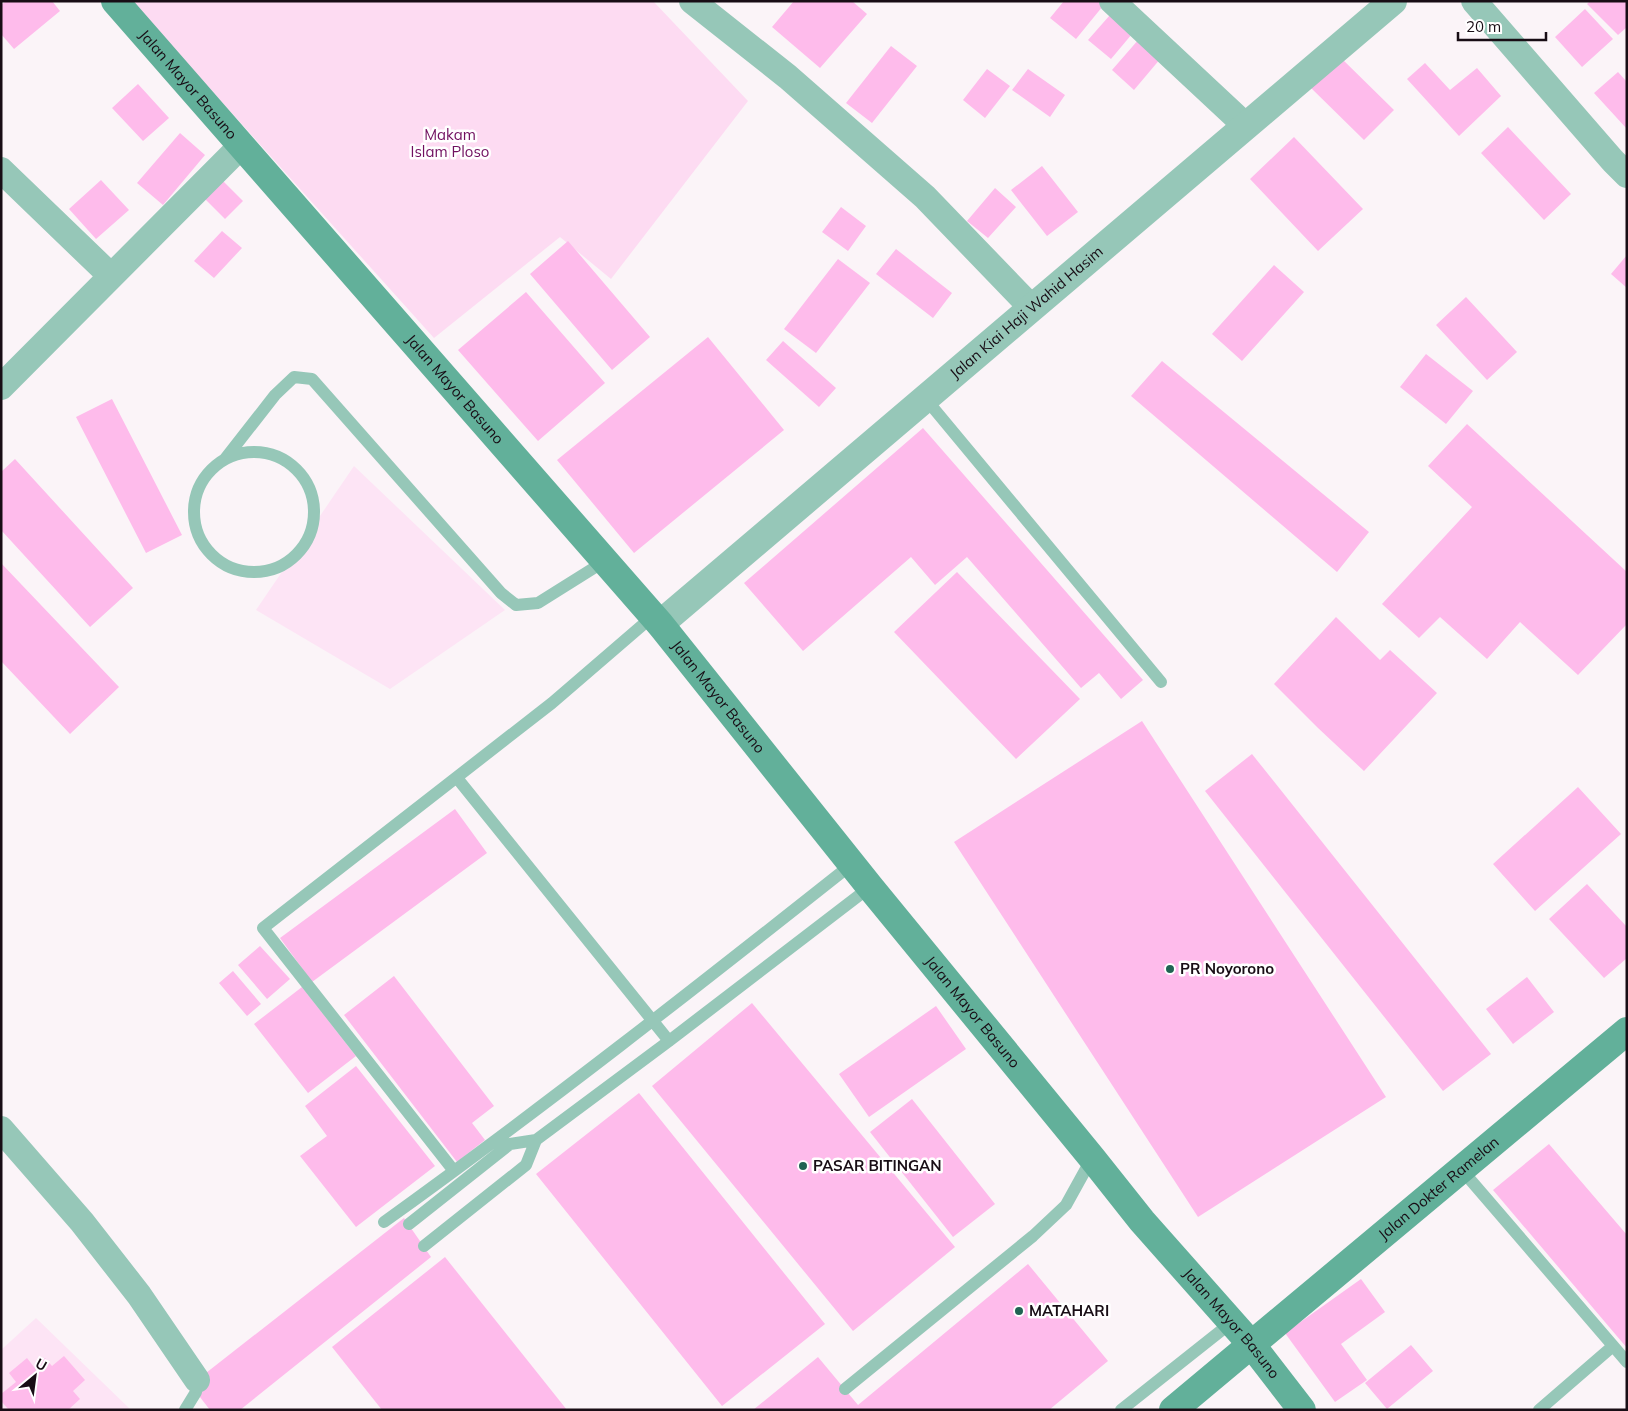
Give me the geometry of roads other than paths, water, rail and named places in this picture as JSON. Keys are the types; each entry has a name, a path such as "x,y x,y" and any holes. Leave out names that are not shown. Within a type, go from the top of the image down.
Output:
{"main road":[{"name":"Jalan Mayor Basuno","path":"115,1 656,620 1142,1221 1251,1344 1302,1410"},
{"name":"Jalan Dokter Ramelan","path":"1174,1409 1627,1031"}],"street":[{"path":"692,1 788,77 925,197 1032,308"},
{"path":"1112,1 1246,126"},
{"name":"Jalan Kiai Haji Wahid Hasim","path":"656,620 926,398 1393,1"},
{"path":"1474,1 1627,175"},
{"path":"1,387 241,146"},
{"path":"1,170 111,276"},
{"path":"1,1129 82,1222 139,1295 196,1386"}],"lane":[{"path":"225,459 239,454 254,452 282,459 295,468 305,480 314,510 313,526 307,541 298,554 285,564 271,570 239,571 211,555 201,542 195,526 196,494 203,480 213,468 225,459 281,389 294,377 312,379 501,593 516,605 538,604 605,561"},
{"path":"926,398 1161,682"},
{"path":"454,1171 263,928 457,778 656,620"},
{"path":"457,778 669,1041"},
{"path":"384,1222 654,1021 852,864"},
{"path":"409,1224 510,1144 536,1140 870,887"},
{"path":"543,1105 557,1124"},
{"path":"424,1246 526,1165 536,1140"},
{"path":"845,1389 1034,1236 1066,1205 1092,1158"},
{"path":"1461,1169 1627,1362"},
{"path":"1121,1410 1232,1322"},
{"path":"1539,1410 1613,1346"},
{"path":"186,1410 196,1386"}],"place":[{"name":"PR Noyorono","path":"1170,969"},
{"name":"PASAR BITINGAN","path":"803,1166"},
{"name":"MATAHARI","path":"1019,1311"}],"park label":[{"name":"Makam Islam Ploso","path":"450,144"}]}
